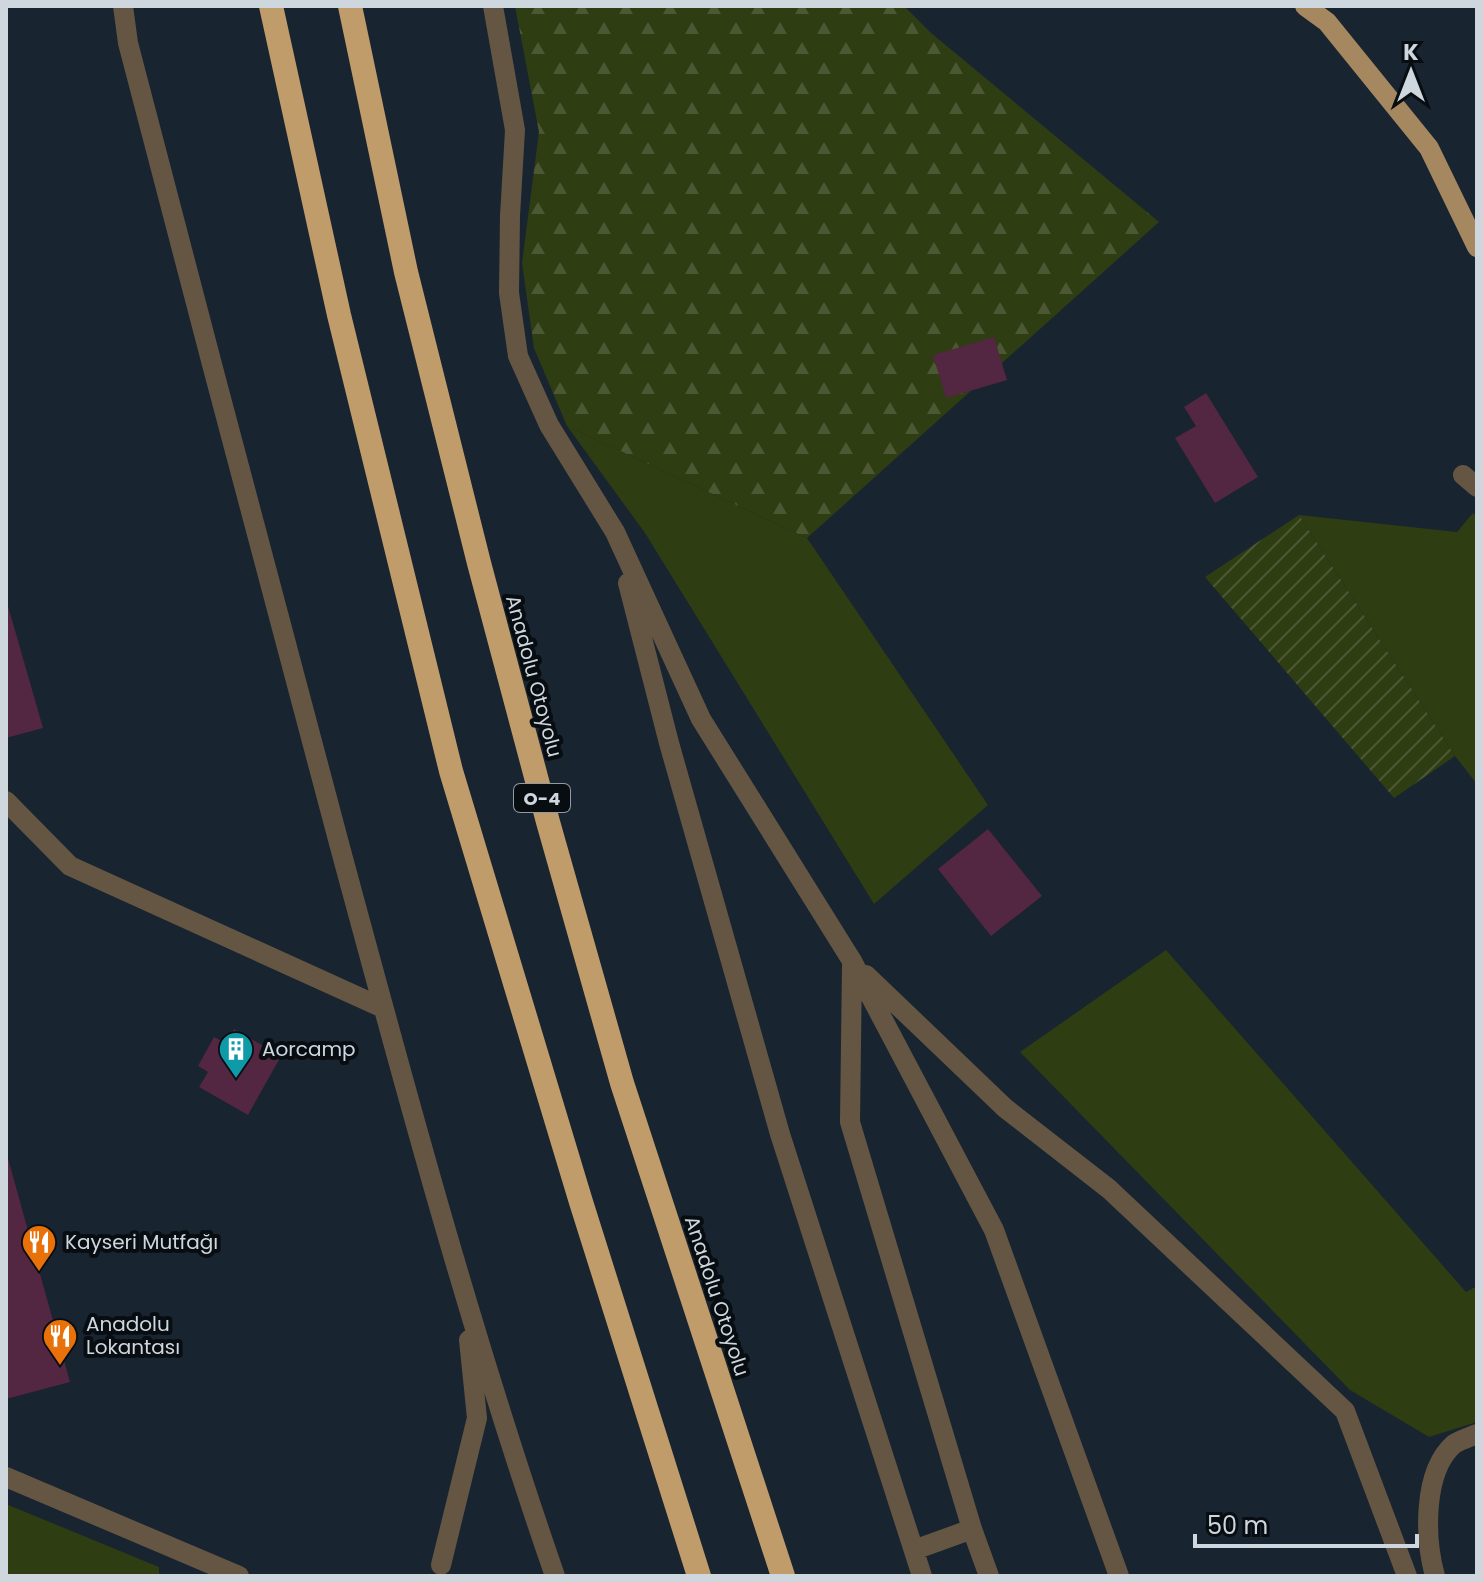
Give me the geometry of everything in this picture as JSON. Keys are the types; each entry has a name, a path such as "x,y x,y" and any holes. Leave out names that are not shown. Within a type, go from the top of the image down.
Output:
{"highway":[{"path":"271,6 339,315 451,771 581,1202 699,1576"},
{"name":"Anadolu Otoyolu","path":"350,6 406,272 548,822 622,1083 783,1576"}],"main road":[{"path":"1305,6 1327,22 1429,148 1477,247"}],"lane":[{"path":"123,6 128,43 383,1008 506,1435 555,1576"},
{"path":"493,6 515,130 509,293 518,356 549,425 615,532 701,719 852,961 994,1230 1119,1576"},
{"path":"615,532 669,743 780,1134 922,1576"},
{"path":"6,801 70,866 383,1008"},
{"path":"852,961 850,1122 972,1529 989,1576"},
{"path":"852,961 1005,1108 1109,1189 1345,1411 1407,1576"},
{"path":"441,1565 477,1418 465,1292"},
{"path":"1435,1576 1429,1552 1429,1503 1439,1463 1455,1444 1477,1434"},
{"path":"6,1477 239,1576"},
{"path":"914,1550 972,1529"}],"green space":[{"path":"515,6 904,6 931,33 1159,222 807,538 567,426 534,348 522,263 539,132"},
{"path":"567,426 807,538 988,805 874,904 645,533"},
{"path":"1473,513 1477,517 1477,784 1455,756 1299,515 1457,532"},
{"path":"1299,515 1455,756 1394,798 1205,577"},
{"path":"1166,950 1466,1292 1477,1286 1477,1422 1429,1437 1350,1390 1020,1052"},
{"path":"6,1504 159,1567 159,1576 6,1576"}],"building":[{"path":"994,337 1007,380 946,398 933,355"},
{"path":"1206,393 1258,477 1215,503 1175,438 1196,426 1184,407"},
{"path":"6,599 43,728 6,738"},
{"path":"988,829 1042,896 991,936 938,869"},
{"name":"Aorcamp","path":"234,1029 281,1056 248,1115 199,1087 208,1072 198,1066 214,1037 226,1043"},
{"path":"6,1151 70,1382 6,1399"}],"place":[{"name":"Aorcamp","path":"236,1080"},
{"name":"Kayseri Mutfağı","path":"39,1273"},
{"name":"Anadolu Lokantası","path":"60,1367"}]}
